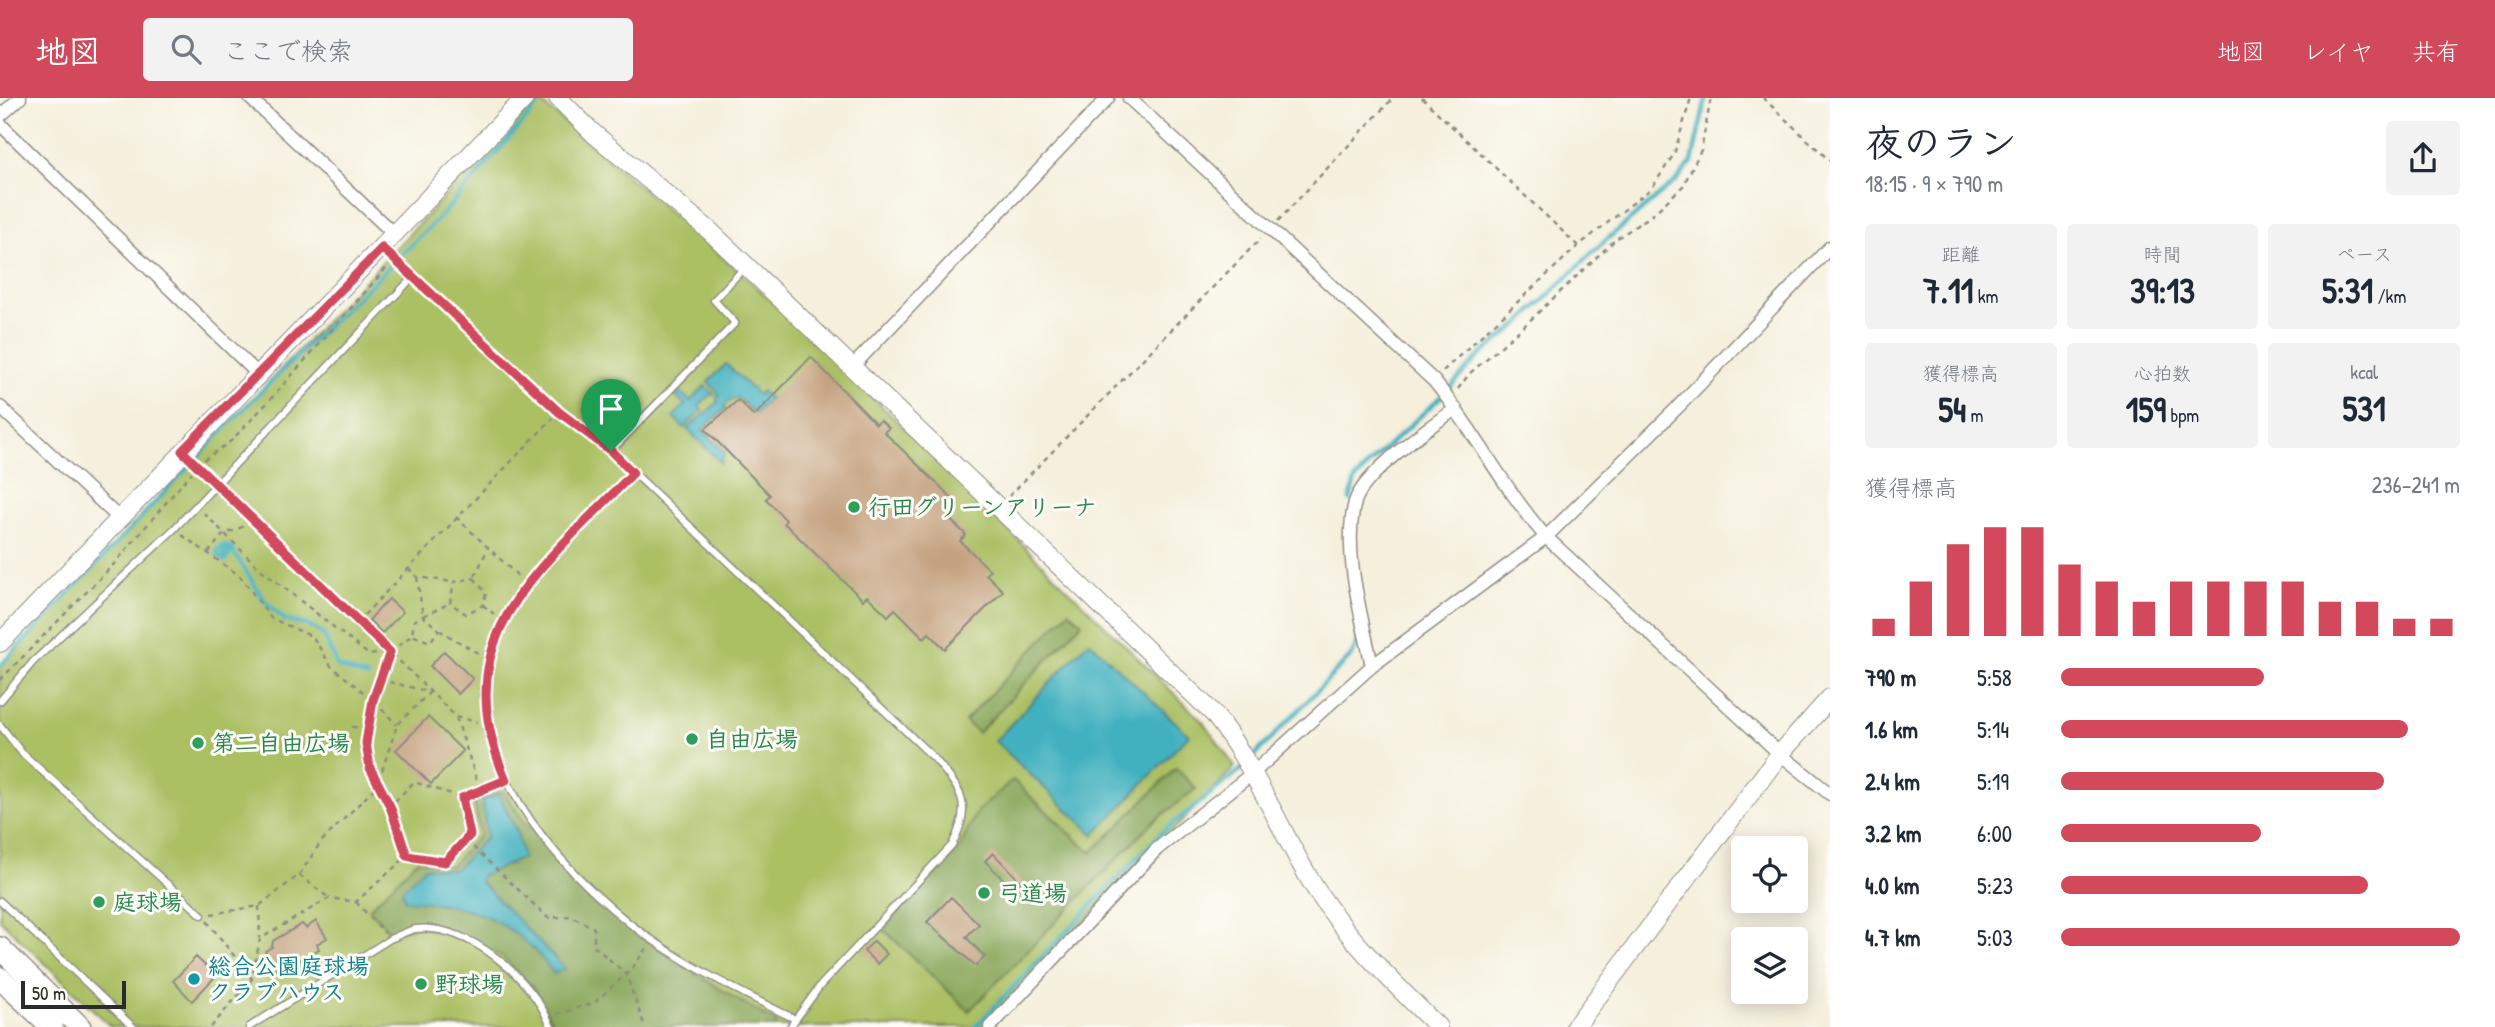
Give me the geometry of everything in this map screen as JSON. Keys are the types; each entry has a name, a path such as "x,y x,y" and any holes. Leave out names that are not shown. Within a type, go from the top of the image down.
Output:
{"highway":[{"path":"0,948 80,1027"},
{"path":"0,978 52,1027"}],"street":[{"path":"0,116 20,98"},
{"path":"250,98 395,235"},
{"path":"0,643 182,451 388,254 395,235 525,98"},
{"path":"558,98 593,132 746,265 1213,713 1237,743 1254,772 1315,888 1361,952 1438,1027"},
{"path":"852,367 1108,98"},
{"path":"1129,98 1434,381 1453,405 1518,506 1546,537 1780,754 1830,793"},
{"path":"0,124 259,375"},
{"path":"990,1027 1157,849 1254,772 1372,666 1546,537 1677,408 1830,247"},
{"path":"1372,666 1352,570 1355,503 1372,476 1453,405"},
{"path":"0,407 120,519"},
{"path":"1575,1027 1780,754 1830,698"}],"lane":[{"path":"388,254 559,412 611,451 935,759 960,789 965,805 961,828 952,845 820,986 790,1027"},
{"path":"611,451 735,323 714,300 746,265"},
{"path":"0,701 33,662 174,529 413,277"},
{"path":"182,451 358,621"},
{"path":"633,473 527,584 503,621 487,659 485,705 493,749 506,780 536,827 581,881 631,924 735,989 795,1019"},
{"path":"0,725 22,753 202,915"},
{"path":"0,901 133,1027"},
{"path":"249,1027 390,939 416,929 445,932 503,961 528,987 551,1027"}],"path":[{"path":"998,507 1270,229 1393,98"},
{"path":"1422,98 1578,246"},
{"path":"1434,381 1578,246 1652,188 1674,154 1690,98"},
{"path":"1453,405 1469,374 1616,239 1652,215 1683,186 1700,150 1711,98"},
{"path":"1763,98 1830,162"},
{"path":"0,680 115,563 197,466 230,440 268,402 388,254"},
{"path":"345,636 559,412"},
{"path":"197,505 223,535 259,568 369,656 390,652 412,635 414,621 450,603"},
{"path":"456,517 527,584"},
{"path":"208,553 223,535 255,522"},
{"path":"174,529 240,576 271,618 313,637 331,666 373,700 397,725"},
{"path":"474,578 488,548"},
{"path":"408,568 417,577 423,616 439,630 487,659"},
{"path":"417,577 454,582 474,578"},
{"path":"450,603 466,614 483,605 486,593 474,578"},
{"path":"450,603 454,582"},
{"path":"483,605 503,621"},
{"path":"358,621 456,717 480,790"},
{"path":"412,635 430,642 439,630"},
{"path":"390,652 373,700 368,728 368,755 377,786 390,806 407,856"},
{"path":"380,680 430,692"},
{"path":"252,979 202,915 259,906 299,875 321,842 377,786 397,725 430,692"},
{"path":"456,717 488,724"},
{"path":"352,727 368,728"},
{"path":"390,806 414,782 462,798 506,780"},
{"path":"407,856 445,862 466,840 470,835 462,798"},
{"path":"466,840 548,918 571,916 594,928 594,946 626,974 645,1027"},
{"path":"356,902 407,856"},
{"path":"299,875 329,898 356,902 390,939"},
{"path":"260,939 329,898"},
{"path":"211,1027 252,979 260,939 259,906"},
{"path":"547,1017 594,1003 626,974 640,956"}],"green space":[{"path":"537,99 740,272 847,372 1205,724 1235,767 982,1027 111,1027 0,920 0,665"},
{"path":"1069,611 1082,623 978,733 965,721"},
{"path":"1176,768 1196,789 1153,822 969,1011 883,929 959,849 977,811 1013,780 1091,853"},
{"path":"503,791 531,830 592,896 625,924 697,975 777,1023 775,1027 555,1027 531,985 505,959 476,942 416,926 391,933 369,909 417,860 451,866 480,835 474,800"}],"water":[{"path":"726,364 758,395 762,391 770,399 755,414 738,398 732,399 724,407 726,409 702,430 725,452 721,463 687,429 718,402 716,399 720,395 708,382"},
{"path":"705,386 715,395 710,395 699,406 702,410 684,428 673,417 685,405 675,395 680,391 690,401"},
{"path":"1089,641 1189,735 1094,835 995,741"},
{"path":"499,795 517,832 523,858 481,876 480,881 565,969 554,974 523,940 507,927 489,918 450,906 405,900 402,890 425,867 455,870 487,837 482,800"}],"building":[{"path":"811,357 876,424 880,420 889,428 884,432 956,502 958,505 947,516 966,535 960,541 990,570 986,574 1003,591 945,649 929,633 924,638 895,609 888,616 867,596 863,600 784,523 786,520 766,499 770,495 705,429 738,400 754,416"},
{"path":"389,599 403,612 382,633 369,620"},
{"path":"444,651 473,679 458,694 430,666"},
{"path":"428,717 463,751 431,784 396,750"},
{"path":"993,853 1023,884 1016,892 985,861"},
{"path":"951,897 979,924 966,937 985,957 976,966 927,922"},
{"path":"316,921 327,938 317,944 319,949 291,965 285,963 276,970 265,951 272,947 273,941 302,924 306,928"},
{"path":"874,941 887,954 877,964 864,951"},
{"name":"総合公園庭球場 クラブハウス","path":"196,957 216,976 192,1001 173,981"}],"waterway":[{"path":"0,666 246,406 442,215 544,98"},
{"path":"1350,500 1355,480 1369,464 1447,391 1479,356 1519,324 1598,247 1677,180 1692,162 1706,98"},
{"path":"224,553 224,558 223,549 227,549 230,554 225,561 217,554 217,550 225,545 231,548 265,601 285,620 307,625 323,634 338,667 368,677"},
{"path":"1249,761 1352,655 1358,641 1357,624"},
{"path":"975,1027 1161,833 1243,768"}],"place":[{"name":"行田グリーンアリーナ","path":"854,507"},
{"name":"自由広場","path":"692,739"},
{"name":"第二自由広場","path":"198,743"},
{"name":"弓道場","path":"984,893"},
{"name":"庭球場","path":"99,902"},
{"name":"総合公園庭球場 クラブハウス","path":"194,979"},
{"name":"野球場","path":"421,984"}],"route":[{"path":"382,248 559,412 611,451 633,473 527,584 503,621 487,659 485,705 493,749 506,780 462,798 470,835 445,862 407,856 390,806 377,786 370,768 366,743 373,700 390,652 182,451 382,248"}]}
